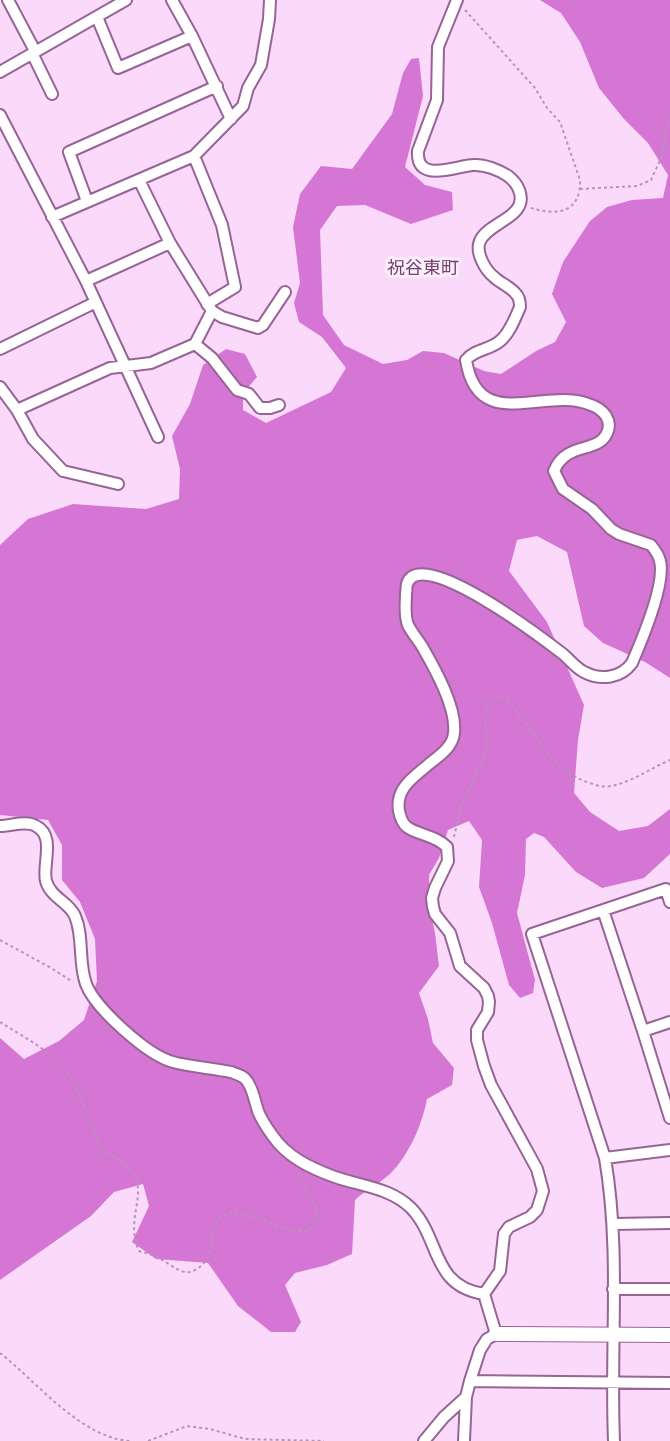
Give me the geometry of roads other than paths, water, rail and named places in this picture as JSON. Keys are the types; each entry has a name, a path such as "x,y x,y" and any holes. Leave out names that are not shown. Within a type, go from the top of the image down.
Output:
{"street":[{"path":"8,0 52,94"},
{"path":"0,72 126,0"},
{"path":"171,0 192,36 231,119"},
{"path":"52,217 194,156 243,106 248,88 261,65 270,0"},
{"path":"457,0 438,46 437,100 423,143 418,151 418,159 422,166 431,170 442,171 474,165 489,167 508,176 515,182 520,193 520,204 511,216 487,232 480,240 478,250 492,276 516,293 520,307 506,335 500,341 470,355 466,360 470,376 482,395 495,402 511,405 569,399 582,401 603,411 609,421 608,431 603,440 563,456 554,471 556,479 563,489 592,510 611,529 651,545 660,561 661,573 659,588 632,663 627,670 609,677 597,677 582,671 537,634 504,611 470,592 429,575 411,579 406,584 405,612 409,625 438,675 452,714 454,735 451,744 407,782 401,792 399,808 401,819 407,827 430,835 447,847 448,861 435,888 432,898 433,908 450,933 460,966 484,988 488,996 488,1012 477,1030 477,1040 484,1066 537,1169 543,1191 537,1210 530,1217 509,1227 504,1234 500,1271 484,1294"},
{"path":"97,17 118,68 192,36"},
{"path":"87,201 69,152 217,86"},
{"path":"0,115 86,281 94,303 158,437"},
{"path":"17,410 110,368 151,363 195,345 209,308 235,287 222,225 194,156"},
{"path":"139,180 170,243 209,308 222,317 258,328 263,325 285,292"},
{"path":"86,281 170,243"},
{"path":"0,348 94,303"},
{"path":"195,345 212,358 237,390 249,394 260,408 279,405"},
{"path":"0,387 17,410 33,439 63,471 118,484"},
{"path":"0,826 24,823 37,826 42,832 47,842 46,881 51,893 75,916 79,933 82,972 86,984 119,1025 157,1056 173,1062 231,1072 247,1080 259,1114 272,1136 295,1160 335,1177 377,1188 404,1201 422,1224 448,1277 470,1292 484,1294"},
{"path":"614,1441 611,1383 614,1224 604,1158 532,934 666,889 670,902"},
{"path":"603,910 670,1118"},
{"path":"643,1031 670,1022"},
{"path":"604,1158 670,1150"},
{"path":"614,1224 670,1223"},
{"path":"613,1288 670,1289"},
{"path":"484,1294 496,1334"},
{"path":"464,1441 466,1397 470,1381 480,1350 487,1339 496,1334 670,1335"},
{"path":"470,1381 670,1383"},
{"path":"424,1441 444,1417 466,1397"}],"district":[{"name":"祝谷東町","path":"423,267"}]}
